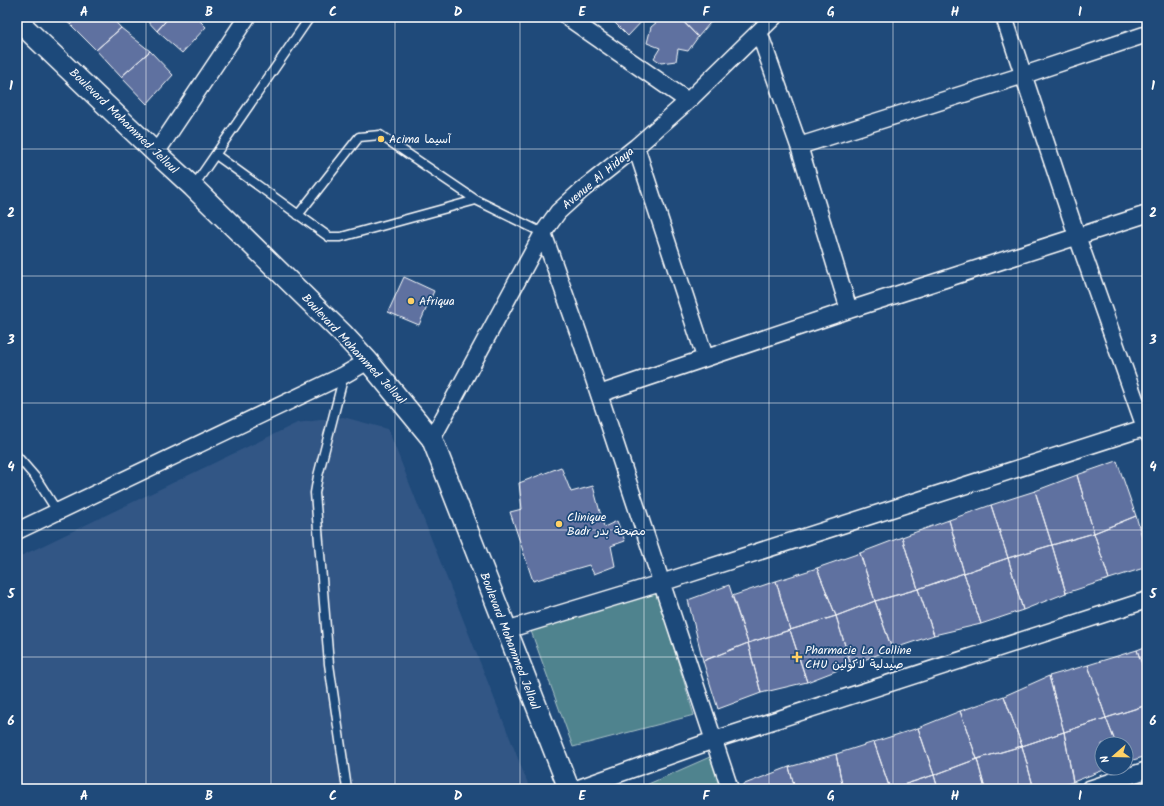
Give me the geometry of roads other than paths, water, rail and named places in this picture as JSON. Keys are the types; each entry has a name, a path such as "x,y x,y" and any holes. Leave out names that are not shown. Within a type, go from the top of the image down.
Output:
{"street":[{"path":"156,153 247,17"},
{"path":"567,17 688,101"},
{"name":"Avenue Al Hidaya","path":"432,439 543,233 558,212 582,190 636,147 688,101 774,17"},
{"path":"506,630 1146,429 1078,236 1004,17"},
{"name":"Boulevard Mohammed Jelloul","path":"17,20 304,295 368,361 432,439 569,789"},
{"path":"759,32 799,146 849,310"},
{"path":"799,146 1024,75 1147,34"},
{"path":"636,147 705,357"},
{"path":"599,394 705,357 1147,214"},
{"path":"543,233 599,394 730,789"},
{"path":"17,531 344,375 368,361"},
{"path":"576,789 714,740 1147,600"},
{"path":"1089,789 1147,770"}],"lane":[{"path":"193,187 310,17"},
{"path":"298,215 359,137 380,135 476,200 543,233"},
{"path":"216,155 329,237 340,237 476,200"},
{"path":"344,375 315,493 329,664 348,789"},
{"path":"17,456 36,478 57,511"}],"place":[{"name":"Acima آسيما","path":"381,139"},
{"name":"Afriqua","path":"411,301"},
{"name":"Clinique Badr مصحة بدر","path":"559,524"},
{"name":"Pharmacie La Colline CHU صيدلية لاكولين","path":"797,657"}]}
